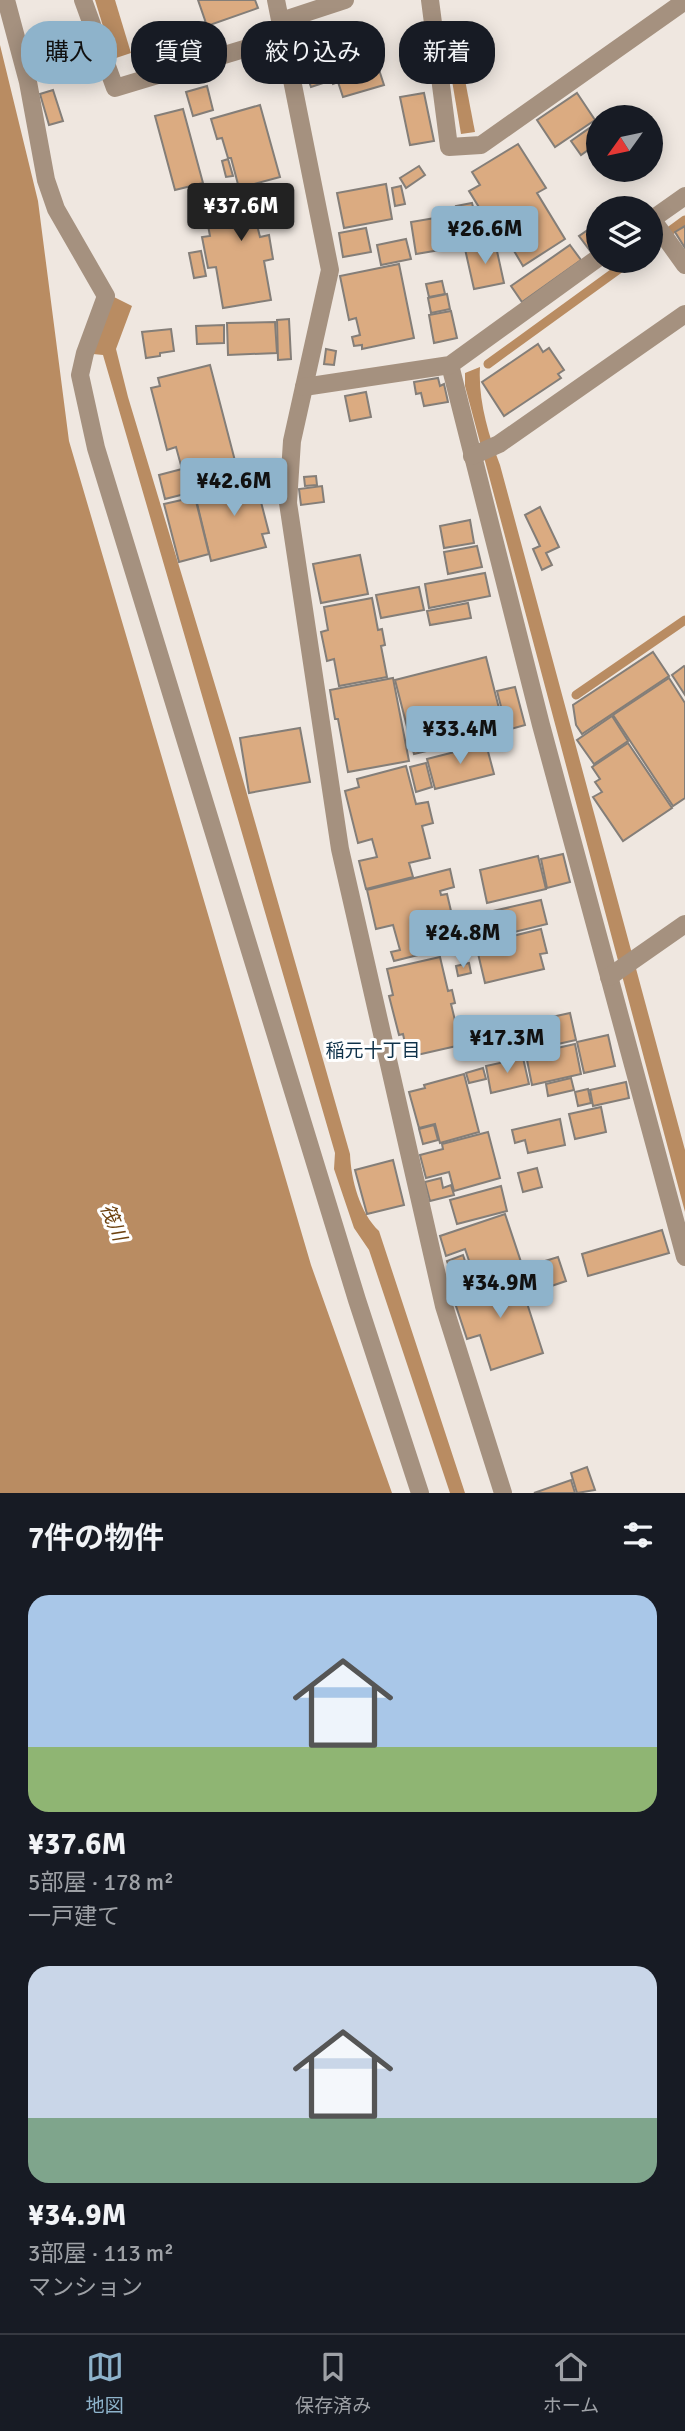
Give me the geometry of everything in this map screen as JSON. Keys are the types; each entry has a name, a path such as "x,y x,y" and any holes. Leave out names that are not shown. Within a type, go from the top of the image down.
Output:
{"street":[{"path":"6,0 28,82 46,180 56,209 106,296 85,353 80,375 96,448 357,1300 420,1493"},
{"path":"83,0 115,88 241,43"},
{"path":"276,0 280,21"},
{"path":"299,21 345,0"},
{"path":"430,0 449,147 481,145 685,1"},
{"path":"293,84 330,270 292,441 288,503 340,849 444,1306 503,1493"},
{"path":"663,220 685,195"},
{"path":"663,235 685,265"},
{"path":"304,387 450,365 586,267"},
{"path":"476,454 499,444 685,314"},
{"path":"450,365 476,454 541,725 613,974 685,1258"},
{"path":"613,974 685,924"}],"water":[{"path":"95,0 115,0 131,53 117,58 117,21 101,21"},
{"name":"筏川","path":"0,45 38,201 69,441 311,1265 392,1493 0,1493"},
{"path":"453,84 466,84 475,132 461,134"},
{"path":"114,297 132,306 116,349 128,397 231,738 350,1154 355,1185 362,1206 379,1231 465,1493 450,1493 369,1250 354,1228 334,1169 335,1153 103,355 93,354"},
{"path":"480,367 482,404 488,429 685,1150 685,1212 465,386 465,373"}],"building":[{"path":"198,0 255,0 258,8 221,21 205,21"},
{"path":"339,84 384,85 343,97"},
{"path":"207,86 213,110 193,116 186,92"},
{"path":"53,90 63,121 49,125 40,94"},
{"path":"424,93 434,141 410,145 400,97"},
{"path":"577,93 586,106 586,126 555,147 537,120"},
{"path":"260,105 280,177 239,188 231,158 228,158 222,138 217,139 211,119"},
{"path":"183,109 203,183 175,190 155,116"},
{"path":"586,130 586,151 581,155 571,141"},
{"path":"518,144 546,188 537,193 565,239 523,266 501,229 495,233 469,191 480,185 472,172"},
{"path":"228,159 233,176 226,177 222,161"},
{"path":"419,166 425,175 406,188 400,178"},
{"path":"386,184 392,219 344,228 337,193"},
{"path":"277,186 283,220 257,225 260,237 269,235 273,259 264,261 271,300 223,308 216,267 208,268 202,237 210,236 203,199"},
{"path":"401,186 405,204 395,206 392,188"},
{"path":"472,203 478,227 471,229 475,245 465,247 456,206"},
{"path":"447,216 452,248 416,254 411,222"},
{"path":"685,226 685,248 675,232"},
{"path":"366,228 371,252 343,257 339,233"},
{"path":"586,231 586,245 579,236"},
{"path":"406,239 411,259 381,265 377,245"},
{"path":"495,242 504,283 474,289 465,249"},
{"path":"570,245 581,260 522,302 511,286"},
{"path":"201,251 206,276 194,278 189,253"},
{"path":"399,264 414,338 362,349 362,345 354,346 352,337 360,335 356,318 349,320 340,276"},
{"path":"442,281 445,294 429,297 426,284"},
{"path":"447,294 450,309 431,313 428,298"},
{"path":"451,311 457,338 434,343 429,315"},
{"path":"289,319 291,359 278,360 277,320"},
{"path":"275,322 277,353 228,355 227,323"},
{"path":"224,325 224,343 197,344 196,326"},
{"path":"171,329 174,351 146,358 142,332"},
{"path":"538,344 543,352 549,348 564,370 558,374 561,378 504,416 482,382"},
{"path":"326,349 336,351 334,365 324,364"},
{"path":"210,365 240,480 165,499 159,475 182,469 176,447 167,450 151,388 160,386 158,378"},
{"path":"438,378 440,386 444,384 448,402 424,406 421,393 416,394 414,382"},
{"path":"366,392 371,417 350,421 345,396"},
{"path":"267,476 271,494 253,498 254,503 261,502 269,533 262,534 266,547 211,561 195,495"},
{"path":"316,476 317,485 305,486 304,477"},
{"path":"322,486 324,502 301,505 299,489"},
{"path":"195,497 209,554 179,562 164,504"},
{"path":"540,507 559,547 546,553 552,565 542,570 533,549 540,546 525,515"},
{"path":"470,520 474,543 444,548 440,526"},
{"path":"477,546 482,567 448,574 444,552"},
{"path":"360,555 368,594 321,603 313,564"},
{"path":"485,573 490,596 429,608 425,584"},
{"path":"419,587 424,610 381,618 376,595"},
{"path":"372,598 378,630 382,629 385,645 381,646 387,677 339,686 334,659 327,661 321,632 328,630 324,607"},
{"path":"468,603 471,618 430,625 427,611"},
{"path":"653,652 669,676 582,734 576,725 573,705"},
{"path":"486,657 505,732 414,754 395,680"},
{"path":"685,667 685,695 672,675"},
{"path":"393,678 409,761 348,772 330,690"},
{"path":"669,678 685,703 685,798 673,806 613,715"},
{"path":"515,687 525,725 507,730 497,691"},
{"path":"612,716 628,741 594,764 577,740"},
{"path":"300,728 310,782 249,793 240,738"},
{"path":"628,743 672,808 623,841 593,797 602,792 595,782 600,779 592,767"},
{"path":"486,744 494,774 435,789 427,759"},
{"path":"426,763 432,787 416,792 410,767"},
{"path":"406,766 416,804 428,802 433,823 422,826 430,858 409,863 413,877 366,889 359,861 377,857 372,839 358,843 345,791 359,787 357,779"},
{"path":"563,854 570,882 547,888 541,859"},
{"path":"538,856 546,889 487,903 480,870"},
{"path":"450,869 454,887 440,891 441,895 447,894 451,911 445,912 454,946 394,961 391,952 400,950 393,925 376,929 367,890"},
{"path":"541,900 547,924 486,939 480,914"},
{"path":"541,929 547,953 540,954 544,969 485,983 476,945"},
{"path":"440,957 448,991 452,990 455,1003 451,1004 461,1045 408,1057 389,996 393,995 387,969"},
{"path":"469,963 471,973 458,976 456,966"},
{"path":"570,1013 576,1040 535,1049 529,1022"},
{"path":"608,1035 615,1066 584,1073 577,1042"},
{"path":"575,1044 581,1074 532,1085 526,1055"},
{"path":"523,1058 529,1084 491,1093 486,1066"},
{"path":"483,1068 486,1079 469,1083 466,1073"},
{"path":"464,1074 479,1132 440,1143 435,1124 419,1128 409,1092"},
{"path":"571,1078 574,1090 548,1096 546,1084"},
{"path":"626,1082 629,1098 593,1106 590,1090"},
{"path":"588,1089 591,1103 578,1106 575,1092"},
{"path":"601,1107 606,1132 575,1139 569,1114"},
{"path":"560,1119 565,1145 528,1153 525,1140 515,1143 512,1130"},
{"path":"434,1125 438,1140 423,1144 419,1129"},
{"path":"488,1132 500,1178 454,1191 449,1172 426,1178 420,1155 443,1149 442,1144"},
{"path":"393,1160 404,1205 367,1214 355,1170"},
{"path":"537,1168 542,1187 523,1192 518,1173"},
{"path":"441,1178 443,1188 451,1185 454,1195 430,1201 425,1182"},
{"path":"501,1186 507,1211 457,1224 450,1200"},
{"path":"505,1214 522,1265 476,1281 465,1249 446,1256 440,1236"},
{"path":"662,1230 669,1253 588,1276 582,1254"},
{"path":"463,1255 470,1276 454,1282 447,1261"},
{"path":"558,1257 566,1281 528,1294 519,1269"},
{"path":"517,1272 543,1353 491,1370 480,1335 467,1339 455,1303 468,1298 464,1288"},
{"path":"587,1467 595,1490 577,1493 571,1473"},
{"path":"571,1480 575,1493 534,1493"}],"waterway":[{"path":"663,236 685,220"},
{"path":"488,364 613,273"},
{"path":"576,695 685,620"}],"district":[{"name":"稲元十丁目","path":"373,1050"}]}
